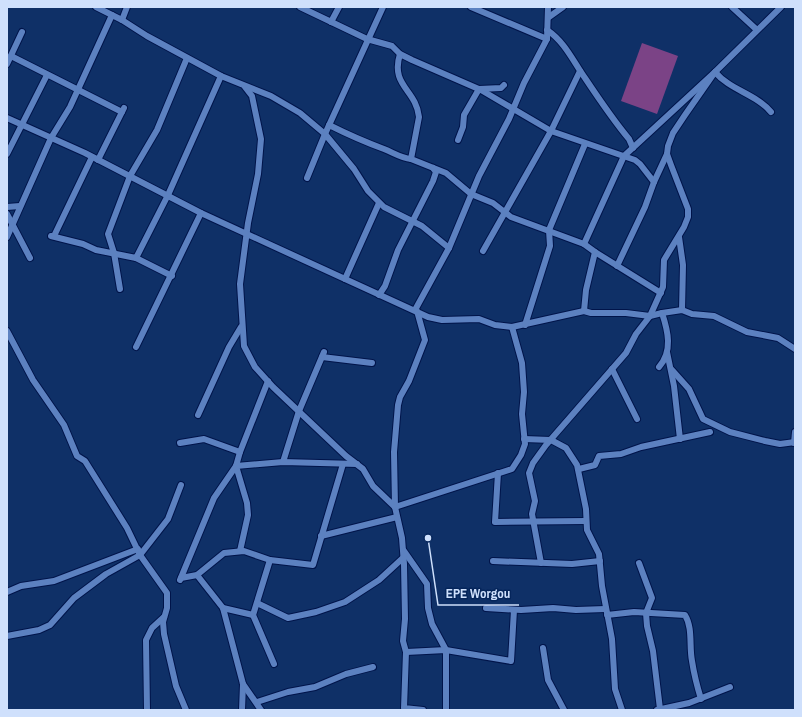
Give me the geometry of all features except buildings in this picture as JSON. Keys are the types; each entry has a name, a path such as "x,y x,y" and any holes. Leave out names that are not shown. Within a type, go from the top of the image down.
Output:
{"street":[{"path":"96,7 222,76 245,87 260,91 285,104 312,122 325,134 354,169 368,192 379,203 391,212 413,222 449,248"},
{"path":"122,20 128,7"},
{"path":"300,7 367,39 392,46 400,54 479,89 551,131 585,144 624,156 640,164 654,182"},
{"path":"331,22 339,7"},
{"path":"308,178 325,134 367,39 383,7"},
{"path":"471,7 547,39"},
{"path":"423,710 404,708 406,652 403,642 406,619 404,557 395,507 394,452 397,411 400,397 409,381 425,340 416,310 449,248 471,194 513,110 524,83 547,39 548,7"},
{"path":"548,17 563,7"},
{"path":"732,7 757,30"},
{"path":"584,244 624,156 715,72 781,7"},
{"path":"7,237 51,138 70,108 112,15"},
{"path":"547,30 557,37 566,48 580,71 629,139 633,148"},
{"path":"7,64 22,32"},
{"path":"400,54 397,73 414,100 419,117 411,159"},
{"path":"11,56 78,90 123,110 52,236 83,244 96,250 136,258 172,276"},
{"path":"120,289 114,253 108,234 130,176 157,130 187,58"},
{"path":"483,251 551,131 580,71"},
{"path":"715,72 726,82 763,103 771,112"},
{"path":"617,266 646,207 654,182 667,154 673,133 715,72"},
{"path":"7,154 47,75"},
{"path":"136,258 168,195 222,76"},
{"path":"479,89 501,88 504,85"},
{"path":"245,87 252,96 261,139 258,174 240,284 241,327 244,346 248,356 268,381 363,469 373,486 395,507"},
{"path":"458,140 463,126 464,115 479,89"},
{"path":"7,118 130,176 201,213 379,295 434,318 479,319 512,327 584,311 591,313 626,313 650,316 682,310 692,314 714,316 746,332 778,338 795,349"},
{"path":"329,125 370,146 446,172 471,194 493,203 505,213 584,244 661,294"},
{"path":"525,324 550,246 550,230 585,144"},
{"path":"541,563 532,514 535,501 530,473 533,463 546,445 552,440 626,353 636,334 650,316 663,287 664,260 679,237 688,217 688,209 667,154"},
{"path":"379,295 386,286 398,250 433,181 436,172 433,168"},
{"path":"345,279 379,203"},
{"path":"7,207 20,206"},
{"path":"136,347 172,276 201,213"},
{"path":"7,214 30,258"},
{"path":"679,237 683,265 682,310"},
{"path":"584,311 586,290 595,252"},
{"path":"662,313 668,334 667,352 672,370 680,439"},
{"path":"198,415 229,347 241,327"},
{"path":"395,507 512,469 521,455 525,444 522,414 524,392 522,362 512,327"},
{"path":"7,331 33,380 64,425 77,456 85,461 127,528 139,552 167,593 167,606 163,628 176,686 186,710"},
{"path":"659,367 667,352"},
{"path":"284,462 299,411 323,354 372,363"},
{"path":"612,369 637,418"},
{"path":"672,370 689,389 703,419 734,434 765,442 780,444 795,442 795,432"},
{"path":"268,381 236,466 214,498 180,579 197,575 224,553 240,551 270,560 313,566 342,464"},
{"path":"579,469 595,465 599,456 620,454 642,447 710,432"},
{"path":"180,442 204,439 240,452"},
{"path":"524,439 552,440 566,448 579,469 586,509 587,530 597,547 600,561 606,612 612,639 615,689 622,710"},
{"path":"236,466 284,462 357,464"},
{"path":"236,466 247,503 248,516 240,551"},
{"path":"498,473 495,522 586,521"},
{"path":"7,636 39,630 50,625 74,598 139,552 168,519 181,485"},
{"path":"321,536 397,517"},
{"path":"403,549 427,584 428,608 432,624 446,650 446,710"},
{"path":"7,592 21,586 54,581 139,552"},
{"path":"257,603 288,618 316,612 345,602 379,580 404,557"},
{"path":"270,560 253,615 274,664"},
{"path":"493,561 572,564 600,561"},
{"path":"639,563 652,598 646,613 658,710 700,699 730,687"},
{"path":"197,575 223,608 243,684 242,710"},
{"path":"223,608 253,615"},
{"path":"486,608 514,610 634,612 685,615 690,628 691,660 700,699"},
{"path":"406,652 446,650 511,662 514,610"},
{"path":"147,710 146,640 152,628 164,617"},
{"path":"543,648 548,680 564,710"},
{"path":"257,702 288,692 316,687 346,674 373,667"},
{"path":"243,684 257,702 261,710"}],"shaded area":[{"path":"642,43 678,56 657,114 621,101"}],"place":[{"name":"EPE Worgou","path":"428,538"}]}
